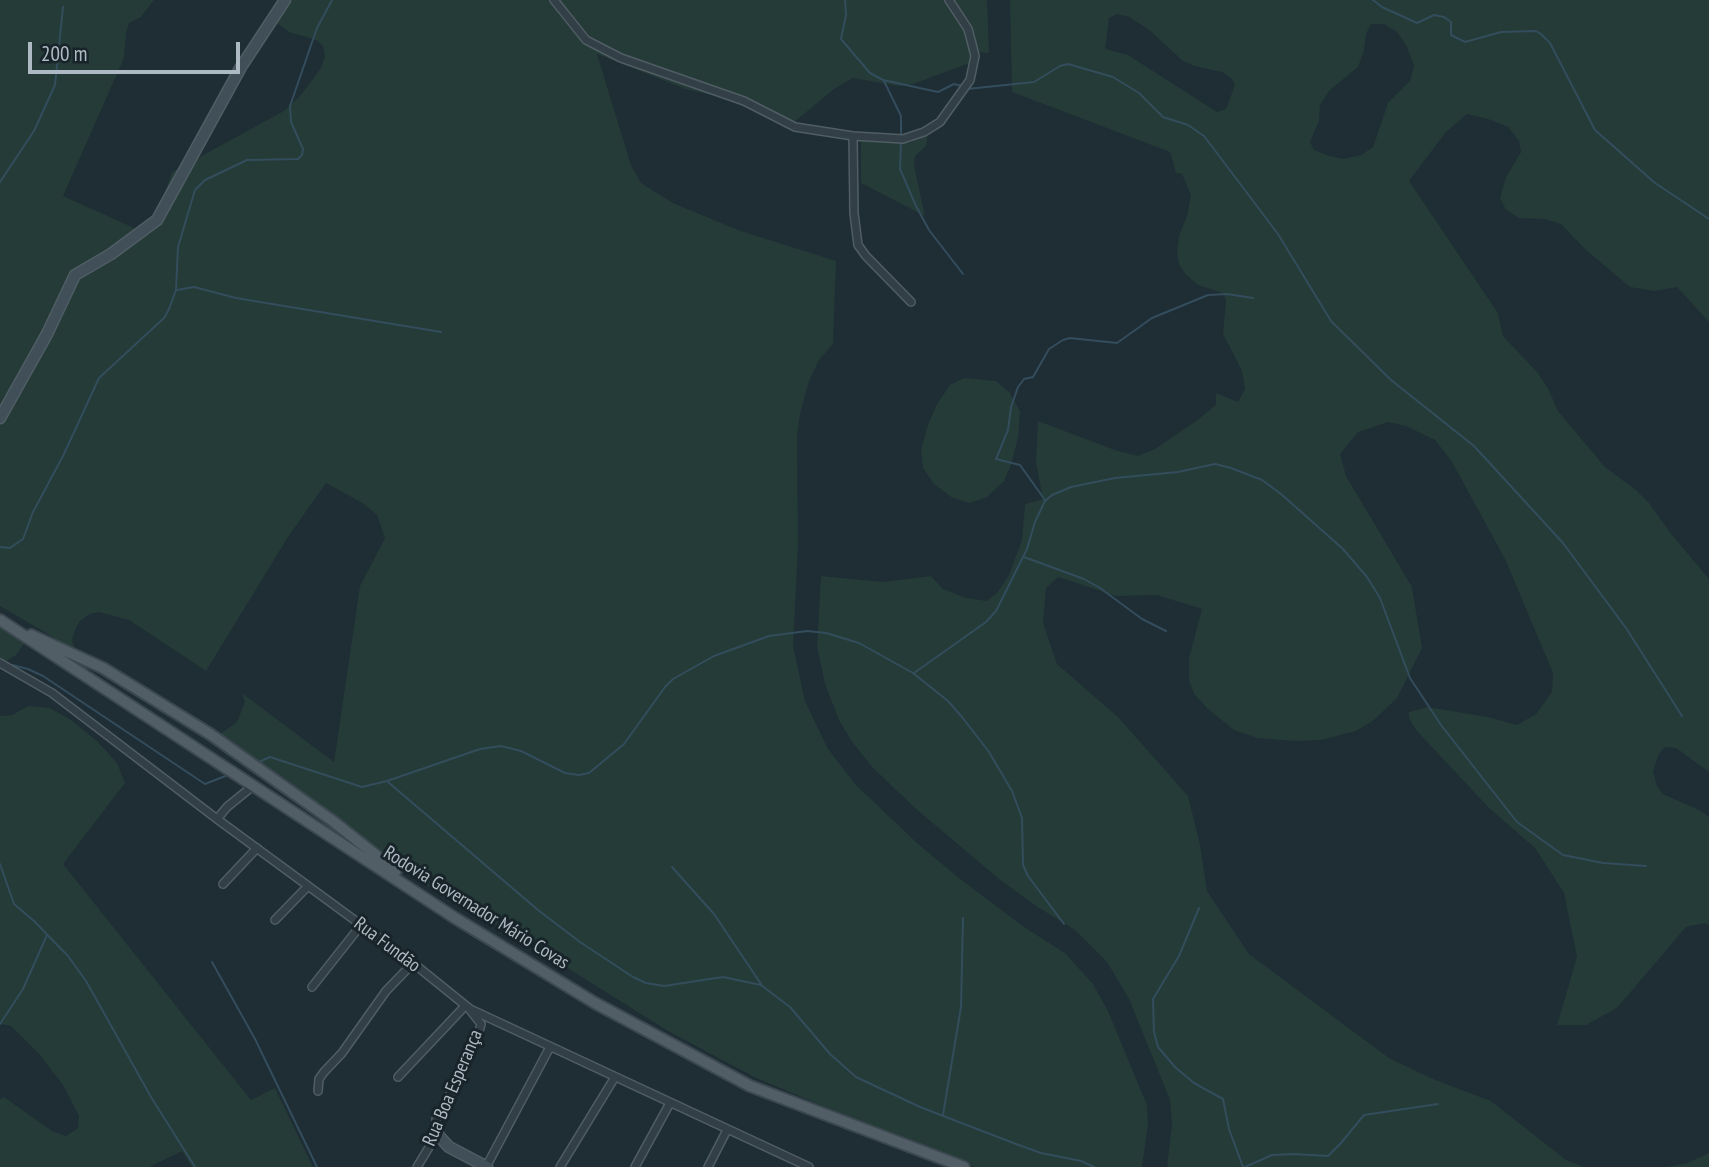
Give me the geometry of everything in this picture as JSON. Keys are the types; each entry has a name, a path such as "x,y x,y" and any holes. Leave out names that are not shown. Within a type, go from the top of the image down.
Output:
{"main road":[{"name":"Rodovia Governador Mário Covas","path":"0,620 455,918 595,1003 750,1086 964,1167"},
{"path":"0,620 103,668 210,734 334,822 455,918"},
{"path":"205,753 246,765 279,785"}],"street":[{"path":"0,418 47,334 75,275 111,254 157,220 241,67 285,0"},
{"path":"554,0 581,35 595,47 662,74 744,101 795,127 853,136 911,138 940,121 958,100 970,80 975,56 968,29 949,0"},
{"path":"853,136 854,213 858,245 911,302"},
{"name":"Rua Fundão","path":"0,663 52,693 413,963 467,1008 809,1167"},
{"path":"217,819 254,785"},
{"path":"223,884 257,848"},
{"path":"275,920 308,886"},
{"path":"312,987 360,925"},
{"path":"318,1091 319,1079 324,1072 342,1053 386,990 413,963"},
{"path":"398,1077 467,1008"},
{"name":"Rua Boa Esperança","path":"417,1167 437,1134 436,1119 477,1039 481,1024 467,1008"},
{"path":"437,1134 449,1147 487,1167 550,1047"},
{"path":"560,1167 615,1077"},
{"path":"635,1167 670,1103"},
{"path":"708,1167 727,1130"},
{"path":"783,1167 788,1158"}],"green space":[{"path":"0,0 154,0 141,17 129,23 124,58 63,196 150,235 172,172 284,111 300,96 321,68 325,56 323,46 316,40 289,32 276,22 283,0 987,0 989,53 971,52 970,63 913,84 898,86 853,78 834,89 786,129 777,118 751,104 685,89 597,54 631,165 641,183 673,203 738,230 836,261 833,344 819,360 809,381 797,437 798,546 793,646 805,701 828,749 856,785 917,843 959,878 1024,927 1065,953 1093,984 1108,1011 1147,1105 1148,1124 1142,1167 975,1167 754,1077 668,1031 526,942 444,897 209,742 237,722 245,702 242,693 334,762 360,586 385,538 377,515 364,504 326,483 288,537 206,671 129,620 99,612 90,614 80,621 75,630 72,640 75,650 0,606"},
{"path":"1010,0 1709,0 1709,322 1677,287 1654,291 1630,287 1585,249 1561,224 1545,219 1519,218 1506,210 1500,198 1506,177 1521,152 1519,141 1508,127 1467,114 1446,132 1409,181 1498,313 1503,336 1537,372 1558,411 1605,467 1649,503 1709,579 1709,772 1676,748 1665,747 1659,754 1653,771 1657,786 1663,794 1709,817 1709,926 1705,923 1686,927 1617,1008 1586,1025 1557,1025 1577,957 1564,893 1535,848 1489,808 1416,730 1409,718 1409,712 1427,707 1488,717 1517,725 1536,714 1552,692 1553,673 1505,559 1452,462 1435,440 1406,426 1388,422 1358,432 1340,454 1346,476 1412,587 1422,648 1397,698 1374,720 1356,731 1321,740 1295,741 1257,738 1234,730 1194,694 1189,680 1189,658 1202,609 1157,595 1116,596 1058,577 1046,588 1043,623 1057,664 1118,717 1188,796 1200,845 1207,891 1249,954 1389,1058 1433,1079 1491,1101 1566,1160 1584,1167 1167,1167 1172,1124 1170,1100 1129,999 1107,962 1075,930 999,879 915,808 873,768 852,742 839,720 825,684 817,646 821,576 883,582 931,576 943,589 966,598 987,601 997,593 1009,575 1022,540 1025,504 1043,499 1036,463 1038,421 1138,456 1155,449 1216,405 1216,393 1238,402 1245,389 1242,371 1223,334 1226,301 1223,293 1198,285 1186,275 1179,264 1179,236 1191,195 1182,174 1176,173 1170,152 1012,92","holes":["1117,14 1129,17 1148,29 1183,61 1222,72 1231,78 1235,85 1226,109 1217,112 1128,55 1105,49 1109,18","1371,24 1384,24 1397,32 1406,45 1414,66 1410,81 1388,103 1373,147 1361,155 1344,159 1329,156 1314,150 1310,142 1319,121 1320,105 1329,91 1358,67"]},
{"path":"928,133 926,146 915,156 914,166 925,216 861,183 861,139 910,143"},
{"path":"964,378 996,381 1010,393 1020,411 1018,438 1004,481 987,497 969,503 951,497 934,484 923,468 921,449 937,404 950,385"},
{"path":"0,625 26,641 16,655 0,665"},
{"path":"28,706 50,708 71,720 97,741 117,763 125,783 63,864 251,1100 275,1088 313,1167 192,1167 182,1151 149,1167 0,1167 0,1099 4,1097 52,1131 66,1136 78,1128 79,1116 63,1085 39,1054 11,1026 0,1024 0,716 12,715"},
{"path":"1709,1153 1709,1167 1667,1167 1687,1163"}],"waterway":[{"path":"0,547 10,548 23,539 33,512 63,456 99,378 164,318 169,309 176,290 178,247 195,190 205,180 247,160 298,159 302,155 303,149 291,122 290,106 317,28 332,0"},
{"path":"845,0 846,15 841,39 870,73 883,80 938,92 954,84 962,86"},
{"path":"1373,0 1417,23 1434,15 1444,17 1451,22 1451,35 1465,42 1501,32 1536,31 1541,34 1550,43 1595,130 1655,183 1709,219"},
{"path":"0,182 34,131 55,85 63,7"},
{"path":"967,89 1034,82 1068,64 1113,77 1139,93 1163,117 1188,125 1204,136 1278,234 1331,321 1391,380 1474,446 1563,543 1626,628 1682,716"},
{"path":"884,81 901,116 901,135"},
{"path":"901,140 900,169 916,206 929,230 963,274"},
{"path":"177,290 194,287 236,298 441,332"},
{"path":"1045,500 1020,465 996,459 1008,430 1011,407 1018,387 1024,379 1033,377 1049,349 1070,338 1117,343 1152,318 1208,295 1227,294 1253,298"},
{"path":"914,673 986,622 996,611 1027,549 1045,501 1052,495 1071,487 1115,478 1178,472 1215,464 1231,468 1262,480 1281,494 1343,549 1367,577 1380,598 1410,678 1441,725 1517,822 1563,855 1603,863 1646,866"},
{"path":"1024,557 1084,579 1142,619 1166,631"},
{"path":"259,762 270,757 362,787 480,749 501,746 521,751 565,773 589,773 624,744 673,679 714,656 769,636 807,631 826,633 859,643 913,673 948,701 962,717 989,752 1012,791 1022,818 1023,865 1028,876 1064,924"},
{"path":"12,665 43,676 205,784 228,775"},
{"path":"388,782 538,910 633,977 646,983 664,986 723,977 761,985 790,1007 830,1054 856,1077 920,1107 1016,1144 1094,1167"},
{"path":"0,864 14,904 68,956 86,981 151,1097 195,1167"},
{"path":"672,867 714,914 761,984"},
{"path":"1199,908 1179,956 1153,999 1154,1032 1158,1047 1175,1067 1194,1083 1223,1099 1229,1129 1243,1167"},
{"path":"943,1115 961,1007 963,918"},
{"path":"0,1024 23,989 47,935"},
{"path":"212,962 255,1039 317,1167"},
{"path":"1245,1167 1272,1155 1328,1156 1364,1115 1438,1104"}]}
